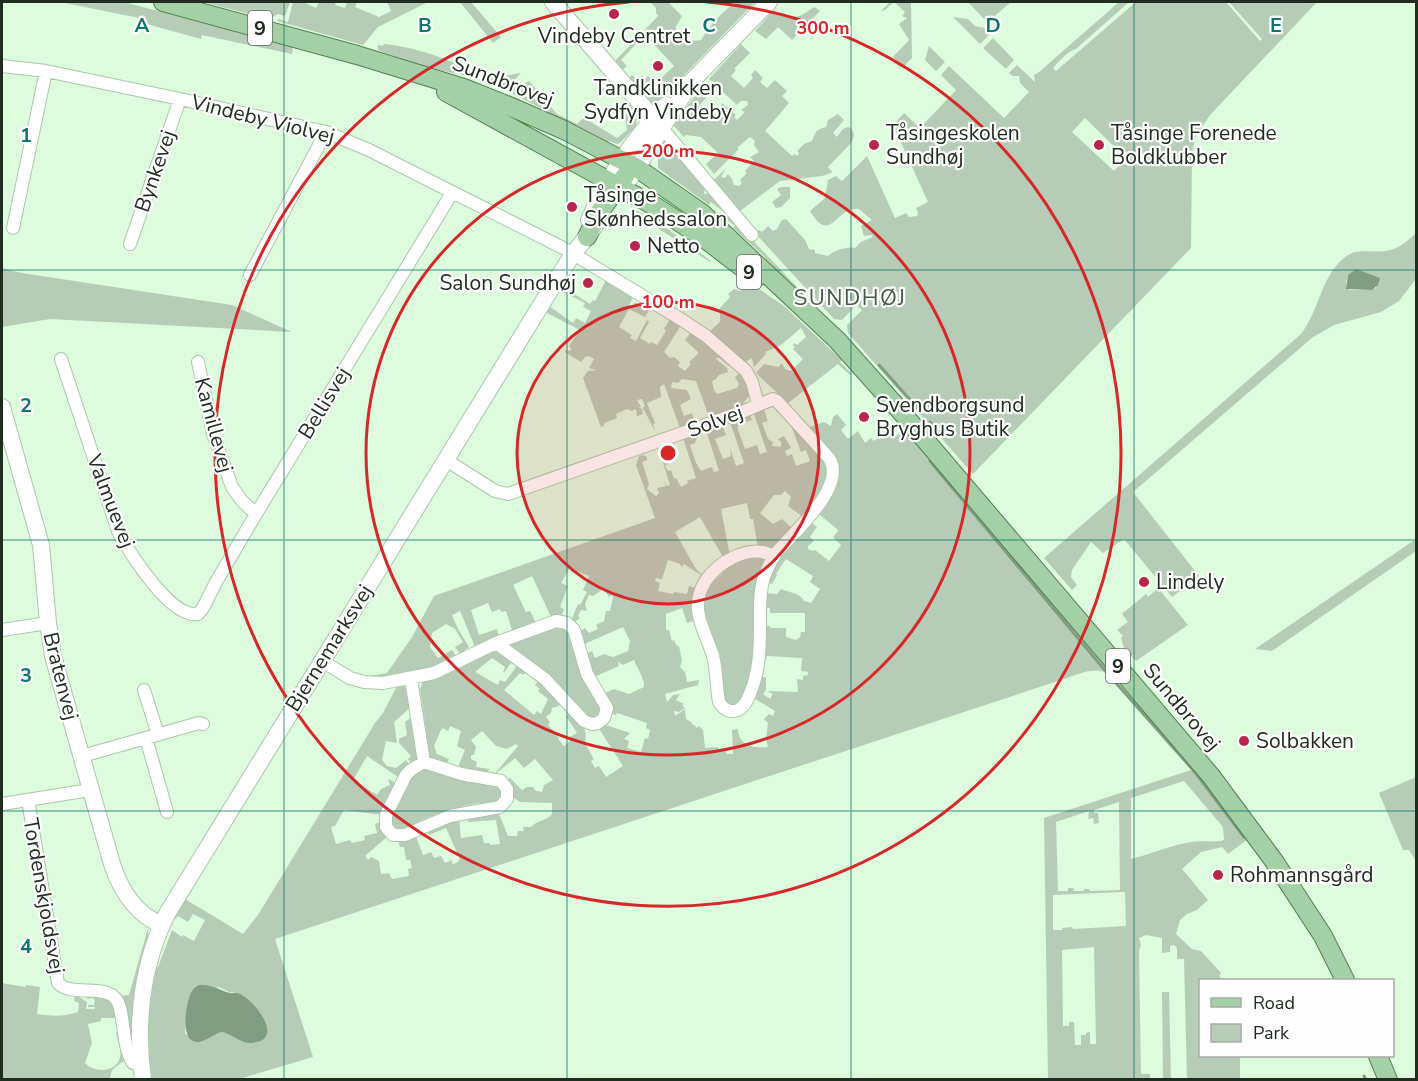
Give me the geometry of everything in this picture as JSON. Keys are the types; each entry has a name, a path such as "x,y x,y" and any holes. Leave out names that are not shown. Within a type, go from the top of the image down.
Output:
{"main road":[{"name":"Sundbrovej","path":"163,2 464,88 557,126 623,176 668,214 739,263 864,371"},
{"name":"Sundbrovej","path":"398,69 623,176 682,197 734,242 831,333 910,422 1221,788 1264,847 1317,927 1344,979"},
{"path":"586,237 623,176"},
{"path":"1378,1057 1388,1080"}],"street":[{"path":"553,2 752,235"},
{"name":"Bjernemarksvej","path":"573,254 599,197 623,176 657,123 693,81 769,2"},
{"name":"Vindeby Violvej","path":"2,66 46,71 326,132 369,150 573,254"},
{"path":"13,228 46,71"},
{"name":"Bynkevej","path":"130,244 180,99"},
{"path":"250,275 326,132"},
{"name":"Bellisvej","path":"198,614 256,514 452,193"},
{"name":"Bjernemarksvej","path":"143,1080 140,1022 144,987 162,925 194,867 573,254 586,237"},
{"name":"Solvej","path":"446,459 495,491 508,494 758,404 748,375 699,331 573,254"},
{"name":"Valmuevej","path":"61,360 118,531 147,577 166,597 188,614 198,614"},
{"name":"Kamillevej","path":"198,362 213,434 232,487 242,501 256,514"},
{"path":"758,404 774,399 777,401 815,442 834,469 832,482 816,506 766,570 761,590 760,655 755,680 744,705 737,710 730,711 719,702 714,660 698,613 700,592 712,572 735,557 759,551 774,557"},
{"name":"Bratenvej","path":"2,407 8,451 41,545 53,656 115,872 122,888 139,911 162,925"},
{"path":"322,660 350,678 364,682 383,683 411,679 442,670 480,649 496,643 556,621 569,624 574,630 586,674 606,705 604,718 596,724 584,721 545,679 496,643"},
{"path":"2,630 48,623"},
{"path":"411,679 424,762"},
{"path":"144,690 167,812"},
{"path":"81,756 197,723 203,724"},
{"path":"424,762 461,774 501,781 507,789 507,799 497,807 456,814 401,836 393,835 386,827 386,815 408,772 424,762"},
{"name":"Tordenskjoldsvej","path":"2,804 90,790"},
{"name":"Tordenskjoldsvej","path":"27,800 58,983 65,988 101,992 116,999 131,1059 133,1063 141,1062"}],"green space":[{"path":"742,1 755,2 657,103 649,103 629,78 632,75 638,80 642,76 645,79 648,76 656,83 674,66 650,40 654,35 648,31 621,60 627,66 622,70 614,62 658,16 656,8 650,2 668,2 682,16 675,28 686,38 697,41 701,40 728,8"},
{"path":"60,2 124,2 293,47 292,54 202,35 201,39 143,23 144,19"},
{"path":"203,2 290,2 285,16 278,14 269,19"},
{"path":"293,2 303,2 316,8 319,2 336,2 335,5 345,8 347,2 357,2 355,7 379,17 391,11 387,2 428,2 378,27 363,45 277,21 278,19 288,22"},
{"path":"460,2 471,2 501,37 493,43"},
{"path":"890,2 894,2 881,11"},
{"path":"894,2 911,2 912,58 903,67 893,57 909,40 899,24 907,18 902,16 905,12"},
{"path":"968,2 1011,2 990,20 984,19"},
{"path":"1119,2 1129,2 1064,57 1053,68 1056,71 1136,2 1226,2 1260,41 1262,39 1229,2 1317,2 1210,115 1195,138 1192,154 1191,248 973,474 848,333 847,325 862,310 856,305 842,320 834,319 755,233 759,230 762,232 768,226 773,231 777,229 782,220 786,219 805,240 809,249 828,256 841,249 855,248 861,242 873,237 872,235 864,236 861,226 872,220 859,209 845,213 829,225 823,225 817,221 810,211 825,198 828,180 836,176 842,181 867,156 895,218 906,213 909,217 917,216 916,208 928,202 893,125 904,113 920,128 956,90 941,75 949,66 1004,118 1029,92 1020,83 1019,76 1009,73 1017,65 1035,82 1034,75","holes":["1085,118 1126,158 1114,171 1072,132"]},
{"path":"814,7 820,11 792,40 778,27 766,39 755,31 771,13 794,17"},
{"path":"953,17 968,19 975,26 985,28 990,34 980,44"},
{"path":"993,38 1014,60 1006,69 983,48"},
{"path":"384,44 431,54 475,75 444,71 378,50 378,45 383,46"},
{"path":"741,44 750,53 734,69 736,70 731,76 744,88 753,78 751,75 755,70 763,78 760,82 767,88 775,80 787,91 782,96 789,103 765,131 792,156 795,154 797,156 799,153 797,151 804,144 812,141 817,131 826,127 828,120 838,114 844,120 833,133 837,137 843,129 848,127 852,129 854,135 852,142 828,167 831,173 780,181 740,211 714,180 726,168 721,177 725,178 728,174 734,185 739,186 742,183 740,180 747,173 745,171 754,161 750,157 759,152 754,145 755,141 750,137 714,174 706,164 718,153 701,137 686,135 684,137 673,125 702,88 709,95 698,107 713,120 724,110 721,107 722,103 736,115 734,117 737,120 745,112 741,110 748,105 747,101 741,101 737,105 709,79"},
{"path":"929,46 945,62 936,71 925,60"},
{"path":"521,73 514,80 520,87 529,81 557,114 577,124 589,113 586,119 617,138 627,130 624,103 626,100 637,115 636,126 620,143 609,141 607,143 485,79"},
{"path":"665,140 705,188 704,194 709,193 722,208 721,210 711,202 709,205 658,168 658,153"},
{"path":"790,187 790,198 781,207 776,208 772,202 781,195 777,189"},
{"path":"631,207 669,230 711,261 631,211"},
{"path":"725,211 851,344 780,279 763,255 733,228 735,226 726,219 728,216 723,212"},
{"path":"1416,233 1416,279 1399,301 1381,312 1334,325 1313,337 1133,492 1199,576 1172,597 1124,539 1103,553 1091,542 1072,570 1071,577 1077,585 1072,590 1044,558 1301,334 1313,314 1326,282 1339,263 1348,255 1357,252 1394,249","holes":["1359,270 1366,275 1378,277 1376,288 1349,290 1346,283 1348,275"]},
{"path":"2,268 232,305 292,332 50,319 2,327"},
{"path":"606,280 634,296 629,305 632,307 635,302 639,304 641,301 651,307 645,317 629,309 619,327 632,335 630,338 636,341 647,320 649,322 640,338 657,345 670,319 681,325 664,352 670,358 674,357 680,362 678,366 685,371 691,364 689,362 699,353 685,340 691,332 731,364 729,366 718,357 716,359 727,368 728,372 712,381 717,394 737,388 739,384 735,377 740,373 746,378 750,395 740,407 709,417 696,381 682,379 678,383 672,382 671,388 687,390 691,399 680,405 684,416 692,413 695,422 680,428 664,384 660,387 661,397 647,403 655,423 653,424 655,431 643,408 645,406 642,399 637,400 641,407 638,407 642,409 643,414 637,416 636,409 632,411 627,409 616,414 617,418 604,423 601,427 583,378 588,371 596,370 589,368 594,359 589,356 581,362 565,352 570,351 569,346 580,330 545,312 549,306 573,323 576,318 585,323 591,311 583,307 585,303 559,290 562,286 590,304 593,300 595,301"},
{"path":"746,280 784,306 842,360 840,362 852,374 850,375 838,364 788,403 756,373 764,364 778,367 782,363 785,369 791,371 803,359 793,349 794,343 797,345 806,337 801,328 781,345 765,352 766,354 754,367 752,358 744,363 709,332 720,322 720,308 730,297 728,294 734,289 740,291 746,288 742,285"},
{"path":"764,410 768,421 762,423 768,439 773,442 772,446 781,447 778,439 784,436 791,448 785,451 787,456 792,454 796,466 810,461 806,450 801,452 791,425 816,450 826,465 826,482 803,517 788,506 791,497 785,491 781,495 774,495 760,513 773,524 782,519 793,529 774,548 771,547 770,550 758,548 753,519 750,519 747,503 721,509 730,556 724,559 700,517 675,532 696,569 704,577 684,564 682,567 668,560 662,579 656,578 655,581 660,583 658,591 673,594 674,592 687,594 689,586 698,589 696,620 687,623 682,608 666,614 666,630 669,630 672,641 674,640 679,646 682,661 680,667 685,672 687,682 699,680 698,685 665,694 667,702 673,695 680,694 676,700 684,704 682,705 685,708 679,712 674,711 675,716 685,709 686,719 703,730 705,748 718,747 719,750 725,750 727,754 733,754 732,730 738,729 744,743 768,747 766,739 768,723 764,719 769,714 773,716 775,711 752,697 759,677 766,677 766,690 763,694 770,699 773,694 767,691 798,692 797,679 803,680 803,676 808,675 808,672 801,671 802,658 767,656 766,660 762,660 763,626 786,628 786,637 796,640 800,637 801,632 805,632 805,613 770,613 770,608 763,608 763,593 777,594 781,589 797,594 804,601 811,603 820,589 810,582 813,576 786,559 772,584 765,583 781,553 784,554 812,523 817,527 810,537 814,541 808,549 815,550 829,561 841,545 833,537 837,529 819,514 835,488 838,478 836,460 810,427 824,422 831,426 833,417 837,414 846,425 841,430 848,439 858,431 865,443 871,438 874,441 881,436 896,436 902,432 911,436 1111,672 1108,674 1098,671 1082,673 275,939 313,1057 239,1079 149,1080 148,1023 155,968 158,967 172,930 194,941 205,920 193,914 188,922 178,916 174,920 185,899 243,934 258,915 383,713 397,686 407,688 411,707 394,722 397,743 386,741 382,760 387,766 396,768 406,760 410,765 401,779 367,756 353,780 377,795 381,789 390,785 388,779 398,784 383,815 344,810 335,826 331,827 336,844 350,840 352,843 365,840 364,836 377,833 375,824 381,822 388,836 365,856 368,860 371,857 379,861 381,874 389,873 392,879 409,876 408,869 412,868 410,860 406,860 404,847 400,847 398,840 415,834 423,855 431,852 434,858 441,856 445,863 452,860 454,864 459,861 459,857 446,828 429,835 427,829 459,817 461,838 482,835 484,843 500,844 496,820 468,822 467,818 498,811 508,836 517,836 518,831 524,831 523,827 531,827 552,814 552,803 520,802 511,796 507,780 510,778 522,790 533,787 536,791 542,792 544,785 553,780 535,759 524,768 515,758 493,776 518,746 516,744 507,749 496,746 482,731 471,740 476,747 471,759 477,762 476,767 490,769 484,775 457,769 465,750 457,746 461,731 450,726 448,731 443,728 441,730 434,746 437,754 449,759 447,764 429,758 420,689 423,681 450,672 495,649 513,660 504,673 505,667 492,658 475,672 498,685 500,680 505,682 519,663 528,670 523,675 520,673 504,690 534,715 537,711 541,714 548,699 538,691 540,689 535,685 540,679 562,701 559,706 552,708 551,713 546,717 550,722 548,725 564,746 570,741 568,738 577,733 566,716 572,712 585,730 585,744 594,759 591,761 595,768 599,766 606,777 623,766 598,727 603,724 630,733 624,739 629,741 627,748 641,752 650,730 646,728 647,723 617,713 616,715 610,713 603,694 614,689 629,694 644,687 634,660 623,665 618,662 619,666 592,678 583,655 592,651 595,658 604,654 613,657 628,651 630,641 623,627 580,646 578,633 585,628 589,633 598,629 596,625 604,621 606,611 610,611 613,597 612,595 609,597 603,589 593,596 589,595 585,604 587,611 581,610 578,616 580,618 573,623 571,621 578,604 580,605 587,592 583,590 589,576 570,568 561,583 568,586 560,607 564,609 561,618 552,619 532,576 513,585 526,612 530,611 537,625 513,633 506,611 501,612 500,609 492,612 488,603 471,610 479,635 497,629 499,637 475,647 460,611 452,615 469,647 460,654 455,647 463,642 455,629 446,624 432,633 430,647 438,658 452,650 456,656 408,674 383,677 370,677 358,675 370,676 387,673 412,637 434,596 655,518 636,465 639,456 647,457 647,460 642,462 649,484 647,489 656,496 659,493 657,488 666,486 664,481 667,486 670,485 658,447 673,442 676,450 667,456 669,464 665,465 668,471 671,470 674,479 676,478 681,487 688,483 687,481 696,478 683,438 699,433 695,443 690,445 696,463 701,471 712,467 714,472 719,471 706,430 722,425 726,435 715,439 723,459 731,456 730,448 736,466 744,463 730,422 750,415 752,420 737,427 745,449 757,445 760,454 767,452 754,414","holes":["219,987 237,993 266,1034 260,1040 255,1043 245,1042 222,1032 202,1041 185,1034 186,1011 191,995"]},
{"path":"1416,539 1416,551 1272,651 1255,649"},
{"path":"764,556 766,560 757,596 754,599 756,616 752,665 744,698 735,707 725,704 713,644 714,639 702,614 704,590 727,569 727,565 738,559"},
{"path":"1158,588 1188,625 1136,661 1124,648 1121,638 1123,636 1117,630 1128,622 1122,614 1146,594 1148,597"},
{"path":"556,624 570,630 580,673 588,689 591,689 602,704 601,716 591,720 550,676 536,665 533,666 508,645 510,642 540,634"},
{"path":"413,716 418,759 412,764 408,759 411,756 399,743 399,739 407,735 405,722"},
{"path":"423,767 465,781 468,779 496,783 503,788 501,802 482,806 479,803 463,806 460,810 434,818 431,816 415,823 414,827 395,833 389,817 396,810 403,796 401,792 410,774"},
{"path":"1194,769 1248,839 1228,854 1222,847 1201,852 1182,869 1208,900 1180,920 1176,934 1192,949 1201,951 1221,973 1219,976 1222,979 1199,979 1199,1057 1240,1057 1240,1079 1187,1079 1184,959 1177,959 1177,948 1174,945 1170,946 1170,952 1162,953 1162,938 1146,935 1139,938 1141,945 1139,951 1141,1074 1150,1074 1150,1079 1048,1079 1044,818","holes":["1184,781 1223,827 1224,840 1184,843 1131,859 1131,798","1119,802 1120,890 1074,891 1073,888 1068,888 1068,891 1058,891 1056,822 1089,811 1088,819 1093,818 1094,824 1099,823 1098,813 1094,813 1094,810","1125,892 1126,926 1073,929 1072,927 1053,930 1053,895","1094,947 1096,1044 1090,1044 1090,1032 1081,1035 1081,1045 1075,1045 1074,1022 1069,1022 1069,1026 1063,1026 1062,950"]},
{"path":"1416,777 1416,861 1409,850 1403,850 1379,793"},
{"path":"148,928 134,1057 121,996 129,995"},
{"path":"2,983 40,987 37,1014 58,1016 78,1012 79,1003 74,1001 75,994 87,1002 86,1009 95,1009 95,1007 88,1007 88,1005 94,1005 95,1000 87,999 87,994 108,1000 117,1018 101,1018 101,1021 88,1024 92,1043 85,1063 99,1070 115,1066 120,1054 116,1033 118,1032 126,1059 112,1070 110,1079 2,1080"},
{"path":"1162,992 1169,992 1171,1079 1163,1079"}],"shaded area":[{"path":"1356,269 1380,278 1378,285 1372,290 1346,289 1348,275"},
{"path":"199,985 208,985 230,993 238,993 246,998 264,1020 267,1035 262,1040 252,1043 244,1042 222,1032 199,1042 191,1040 187,1035 186,1011 192,991"}],"waterway":[{"path":"879,365 921,412"},
{"path":"930,422 940,434"},
{"path":"930,461 1108,674 1194,771 1244,837"},
{"path":"1364,1076 1366,1080"}],"place":[{"name":"Vindeby Centret","path":"614,14"},
{"name":"Tandklinikken Sydfyn Vindeby","path":"658,66"},
{"name":"Tåsingeskolen Sundhøj","path":"874,145"},
{"name":"Tåsinge Forenede Boldklubber","path":"1099,145"},
{"name":"Tåsinge Skønhedssalon","path":"572,207"},
{"name":"Netto","path":"635,246"},
{"name":"Salon Sundhøj","path":"588,283"},
{"name":"Svendborgsund Bryghus Butik","path":"864,417"},
{"name":"Lindely","path":"1144,582"},
{"name":"Solbakken","path":"1244,741"},
{"name":"Rohmannsgård","path":"1218,875"}],"district":[{"name":"SUNDHØJ","path":"850,297"}]}
